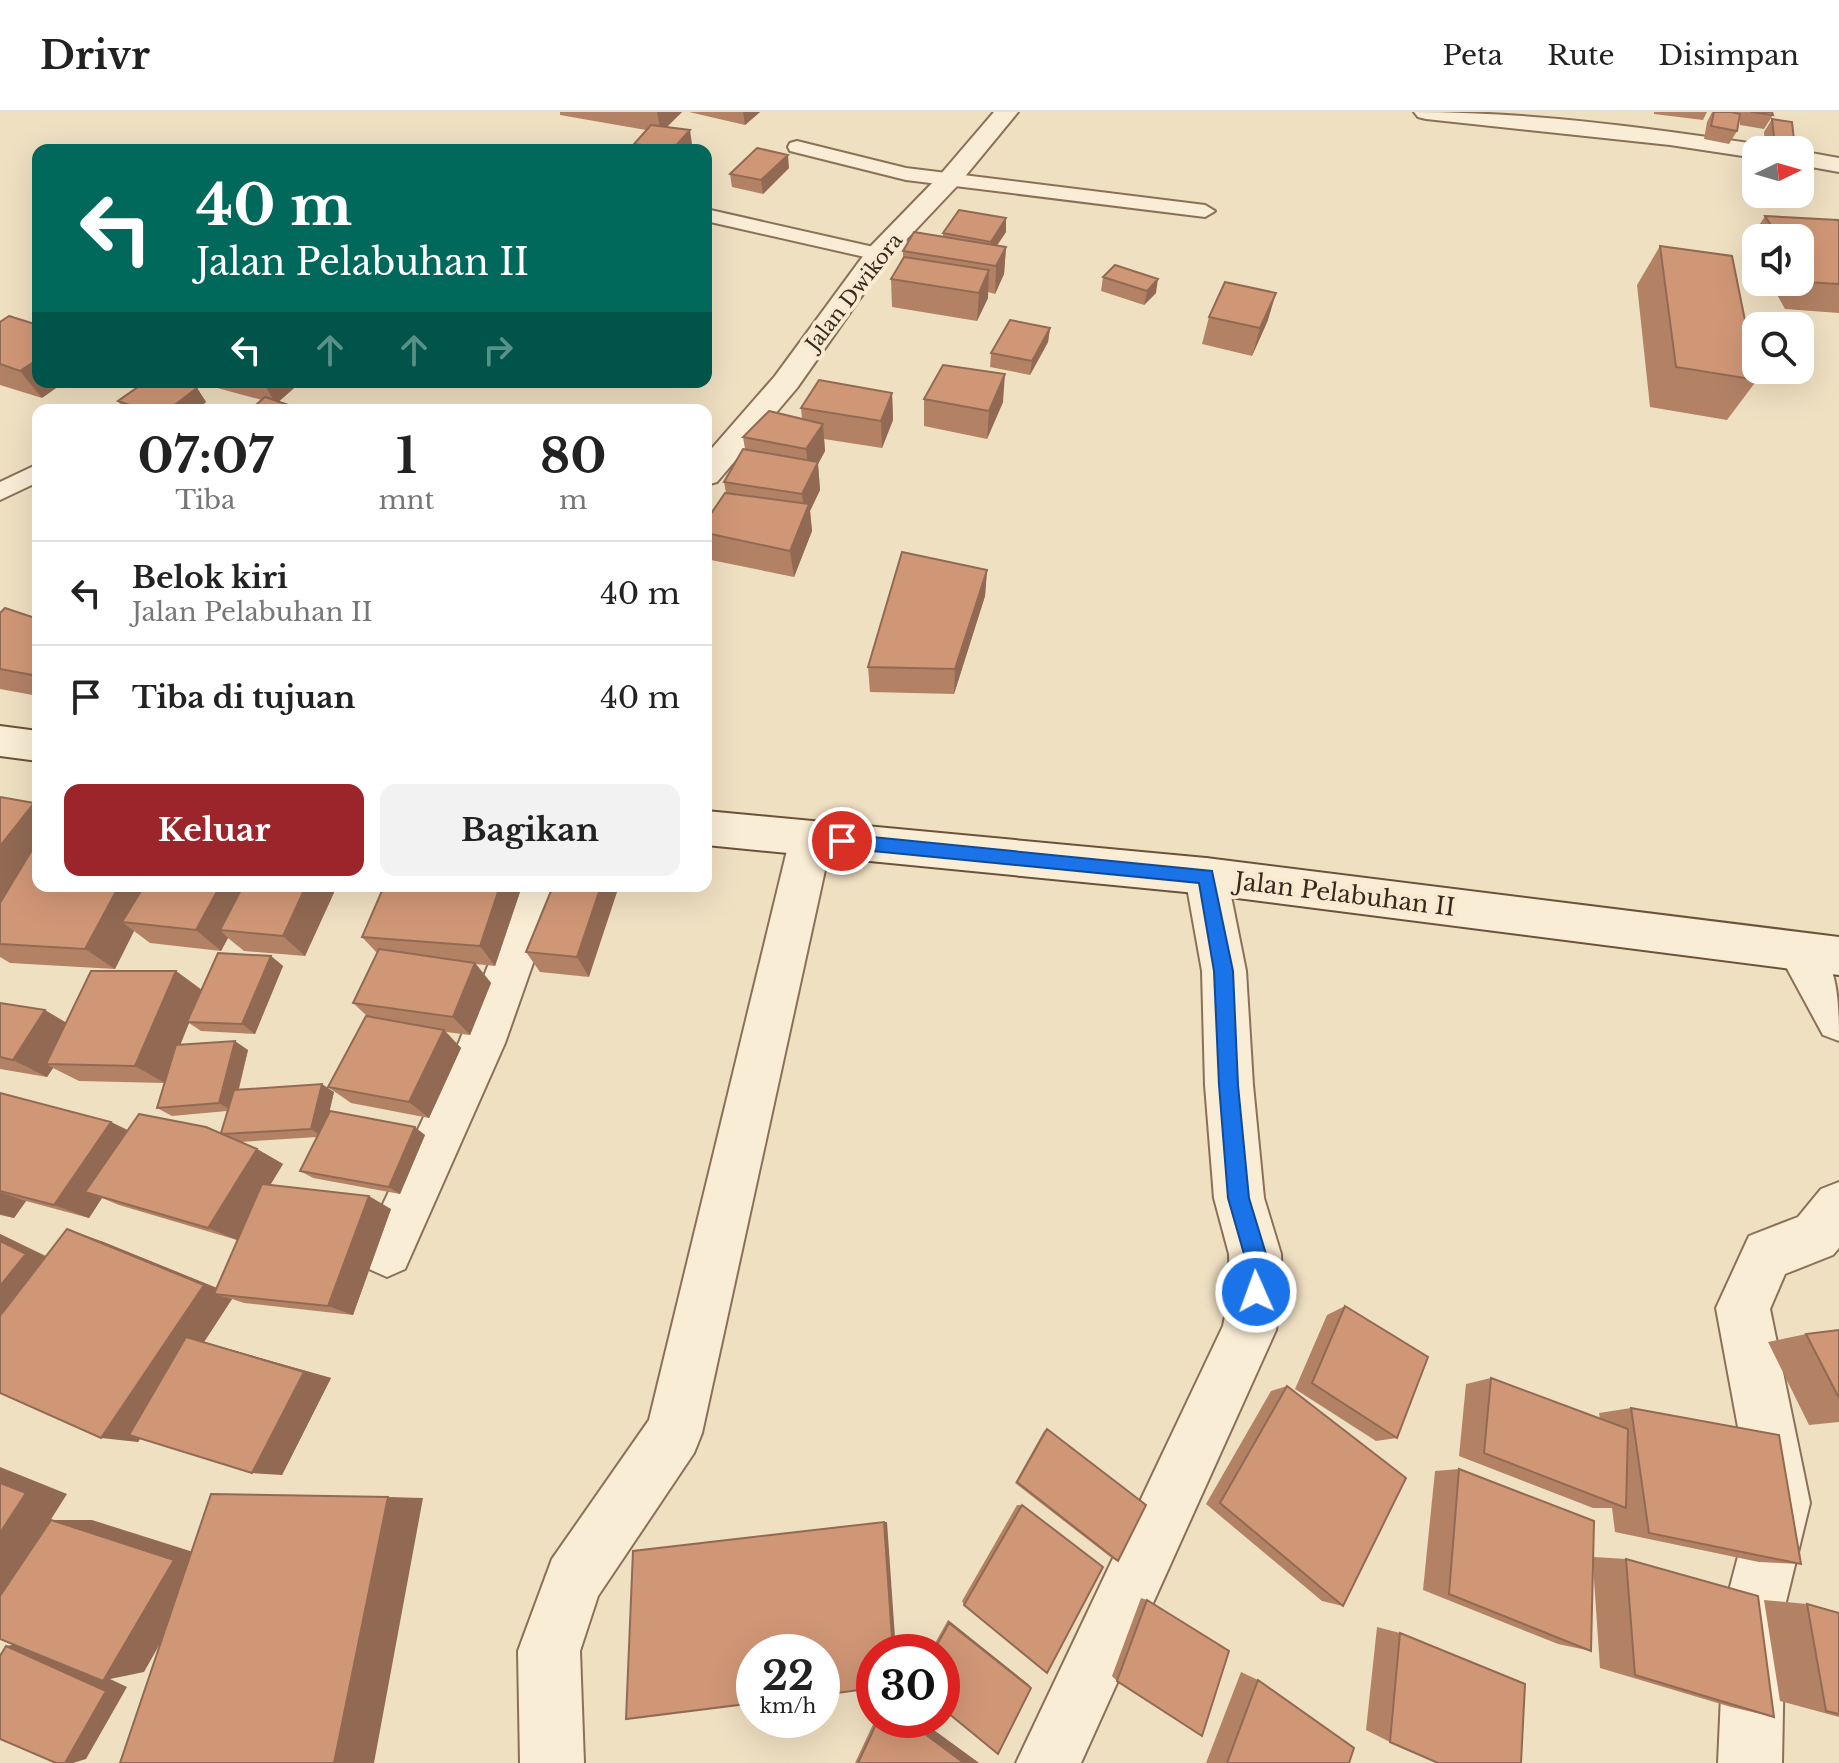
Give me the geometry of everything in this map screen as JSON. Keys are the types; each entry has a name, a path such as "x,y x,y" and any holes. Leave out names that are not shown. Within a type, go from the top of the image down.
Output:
{"street":[{"name":"Jalan Dwikora","path":"712,468 786,382 878,254 949,180 1006,112"},
{"path":"1426,112 1670,138 1742,149"},
{"path":"1814,161 1839,165"},
{"path":"0,741 32,745"},
{"name":"Jalan Pelabuhan II","path":"712,829 1206,876 1819,954"},
{"path":"552,1763 549,1651 573,1580 674,1433 811,838"},
{"path":"1048,1763 1249,1330 1256,1292 1255,1254 1239,1198 1229,1085 1224,971 1206,876"},
{"path":"387,1251 482,1043 537,892"},
{"path":"1819,954 1839,1020"},
{"path":"1750,1763 1755,1606 1781,1503 1743,1308 1767,1254 1815,1237 1839,1207"}],"lane":[{"path":"797,147 906,174 1205,211"},
{"path":"712,216 878,254"},
{"path":"0,492 32,475"}],"building":[{"path":"1714,112 1740,114 1737,131 1711,126"},
{"path":"1772,119 1792,122 1794,136 1774,136"},
{"path":"651,125 690,130 677,144 634,144"},
{"path":"757,148 788,155 761,180 730,174"},
{"path":"959,210 1006,218 991,242 943,233"},
{"path":"1765,216 1838,220 1839,284 1814,283 1814,224 1770,224"},
{"path":"914,232 1006,247 996,266 903,251"},
{"path":"1660,246 1732,256 1743,312 1742,378 1676,367"},
{"path":"904,257 989,270 979,293 891,279"},
{"path":"1115,265 1158,279 1147,291 1103,277"},
{"path":"1225,282 1276,293 1260,328 1209,317"},
{"path":"9,316 32,323 32,363 20,371 0,364 0,322"},
{"path":"1010,320 1050,328 1032,361 991,353"},
{"path":"943,365 1005,374 989,411 924,399"},
{"path":"819,380 892,393 881,421 801,408"},
{"path":"136,388 197,388 176,404 127,404 118,401"},
{"path":"265,397 285,404 257,404"},
{"path":"769,411 823,424 806,449 743,437"},
{"path":"743,449 818,462 802,494 724,482"},
{"path":"725,493 809,504 790,551 712,534 712,512"},
{"path":"902,552 987,570 955,669 868,667"},
{"path":"5,608 32,617 32,675 0,669 0,613"},
{"path":"0,797 32,803 32,806 0,846"},
{"path":"32,850 32,892 116,892 85,949 0,944 0,903"},
{"path":"140,892 217,892 196,930 122,922"},
{"path":"240,892 303,892 283,936 220,930"},
{"path":"381,892 498,892 480,946 362,937"},
{"path":"551,892 599,892 577,957 526,952"},
{"path":"379,949 475,963 453,1017 353,1003"},
{"path":"218,953 271,956 242,1024 187,1022"},
{"path":"91,971 176,971 135,1066 46,1064"},
{"path":"0,1003 45,1010 13,1060 0,1057"},
{"path":"366,1016 444,1030 409,1102 328,1087"},
{"path":"235,1041 219,1103 157,1108 176,1045"},
{"path":"322,1084 311,1129 221,1133 234,1090"},
{"path":"0,1093 111,1122 54,1205 0,1191"},
{"path":"330,1111 415,1127 389,1187 300,1171"},
{"path":"139,1114 206,1127 257,1149 208,1228 85,1192"},
{"path":"262,1184 369,1196 328,1306 214,1294"},
{"path":"67,1229 204,1285 101,1438 0,1393 0,1316"},
{"path":"0,1241 26,1254 0,1286"},
{"path":"1345,1306 1428,1357 1397,1438 1312,1383"},
{"path":"1839,1330 1839,1398 1806,1334"},
{"path":"186,1337 304,1372 252,1473 129,1435"},
{"path":"1491,1378 1628,1429 1626,1508 1484,1453"},
{"path":"1287,1386 1406,1478 1343,1606 1220,1503"},
{"path":"1631,1408 1779,1435 1801,1564 1649,1533"},
{"path":"1047,1429 1146,1505 1118,1561 1017,1482"},
{"path":"1459,1469 1594,1521 1591,1651 1449,1594"},
{"path":"0,1483 26,1493 0,1533"},
{"path":"211,1494 388,1497 334,1763 120,1763"},
{"path":"1022,1505 1103,1567 1047,1673 964,1605"},
{"path":"51,1520 174,1560 103,1681 0,1639 0,1596"},
{"path":"884,1522 892,1634 856,1634 856,1690 840,1693 840,1634 736,1634 736,1705 626,1719 633,1551"},
{"path":"1626,1559 1758,1596 1774,1717 1635,1675"},
{"path":"1147,1600 1229,1651 1202,1736 1117,1681"},
{"path":"1807,1604 1839,1613 1839,1714 1826,1711"},
{"path":"949,1623 1031,1688 998,1754 960,1723 960,1634 943,1634"},
{"path":"1400,1633 1525,1684 1521,1763 1438,1763 1390,1742"},
{"path":"6,1646 106,1691 65,1763 56,1763 0,1739 0,1656"},
{"path":"1258,1680 1354,1748 1349,1763 1227,1763"},
{"path":"870,1738 930,1738 964,1763 858,1763"}],"route":[{"path":"842,841 1206,876 1224,971 1229,1085 1239,1198 1255,1254 1256,1292"}]}
